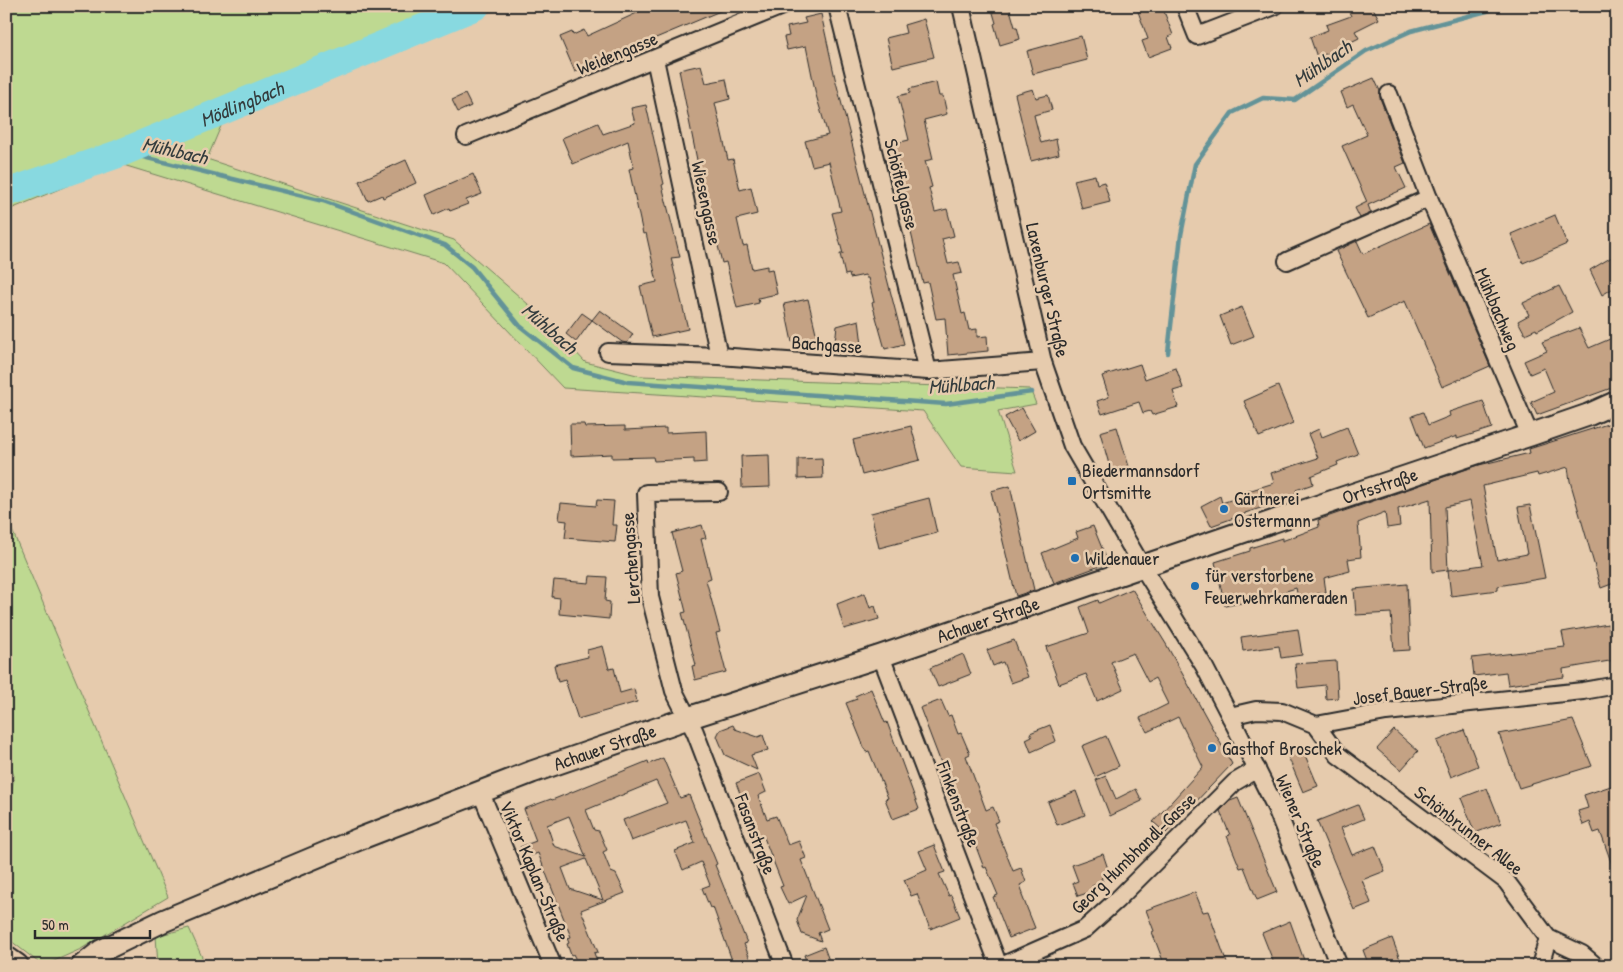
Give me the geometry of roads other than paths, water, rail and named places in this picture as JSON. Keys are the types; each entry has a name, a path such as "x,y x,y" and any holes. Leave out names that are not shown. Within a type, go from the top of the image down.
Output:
{"main road":[{"path":"6,959 16,966"}],"street":[{"name":"Weidengasse","path":"466,136 782,6"},
{"name":"Schöffelgasse","path":"837,6 928,371"},
{"name":"Laxenburger Straße","path":"961,6 1043,362 1072,446 1142,566"},
{"path":"1185,6 1197,36 1276,6"},
{"name":"Wiesengasse","path":"656,59 719,356"},
{"name":"Mühlbachweg","path":"1389,94 1429,198 1530,435"},
{"path":"1287,261 1429,198"},
{"name":"Bachgasse","path":"608,352 719,356 928,371 1043,362"},
{"name":"Ortsstraße","path":"1142,566 1530,435 1617,402"},
{"name":"Lerchengasse","path":"688,718 674,691 650,597 646,493 719,492"},
{"name":"Achauer Straße","path":"82,966 101,951 163,921 350,843 532,772 688,718 881,656 1142,566"},
{"name":"Wiener Straße","path":"1142,566 1204,666 1276,808 1339,966"},
{"name":"Finkenstraße","path":"881,656 1000,966"},
{"name":"Josef Bauer-Straße","path":"1316,725 1386,712 1583,691 1617,685"},
{"path":"1230,716 1256,710 1282,711 1316,725"},
{"name":"Fasanstraße","path":"688,718 785,966"},
{"name":"Schönbrunner Allee","path":"1316,725 1338,755 1506,881 1548,938 1582,954 1596,966"},
{"name":"Georg Humbhandl-Gasse","path":"1000,966 1085,929 1117,900 1235,782 1256,769"},
{"name":"Viktor Kaplan-Straße","path":"481,793 553,966"},
{"path":"1540,966 1548,938"}],"waterway":[{"name":"Mödlingbach","path":"6,193 118,154 476,6"},
{"name":"Mühlbach","path":"1168,353 1181,235 1195,164 1232,113 1263,98 1295,100 1366,51 1411,31 1487,11 1498,6"},
{"name":"Mühlbach","path":"118,154 139,156 323,201 445,245 472,267 520,326 573,368 628,382 946,404 1032,392"}],"place":[{"name":"Biedermannsdorf Ortsmitte","path":"1072,481"},
{"name":"Gärtnerei Ostermann","path":"1224,509"},
{"name":"Wildenauer","path":"1075,558"},
{"name":"für verstorbene Feuerwehrkameraden","path":"1195,586"},
{"name":"Gasthof Broschek","path":"1212,748"}]}
